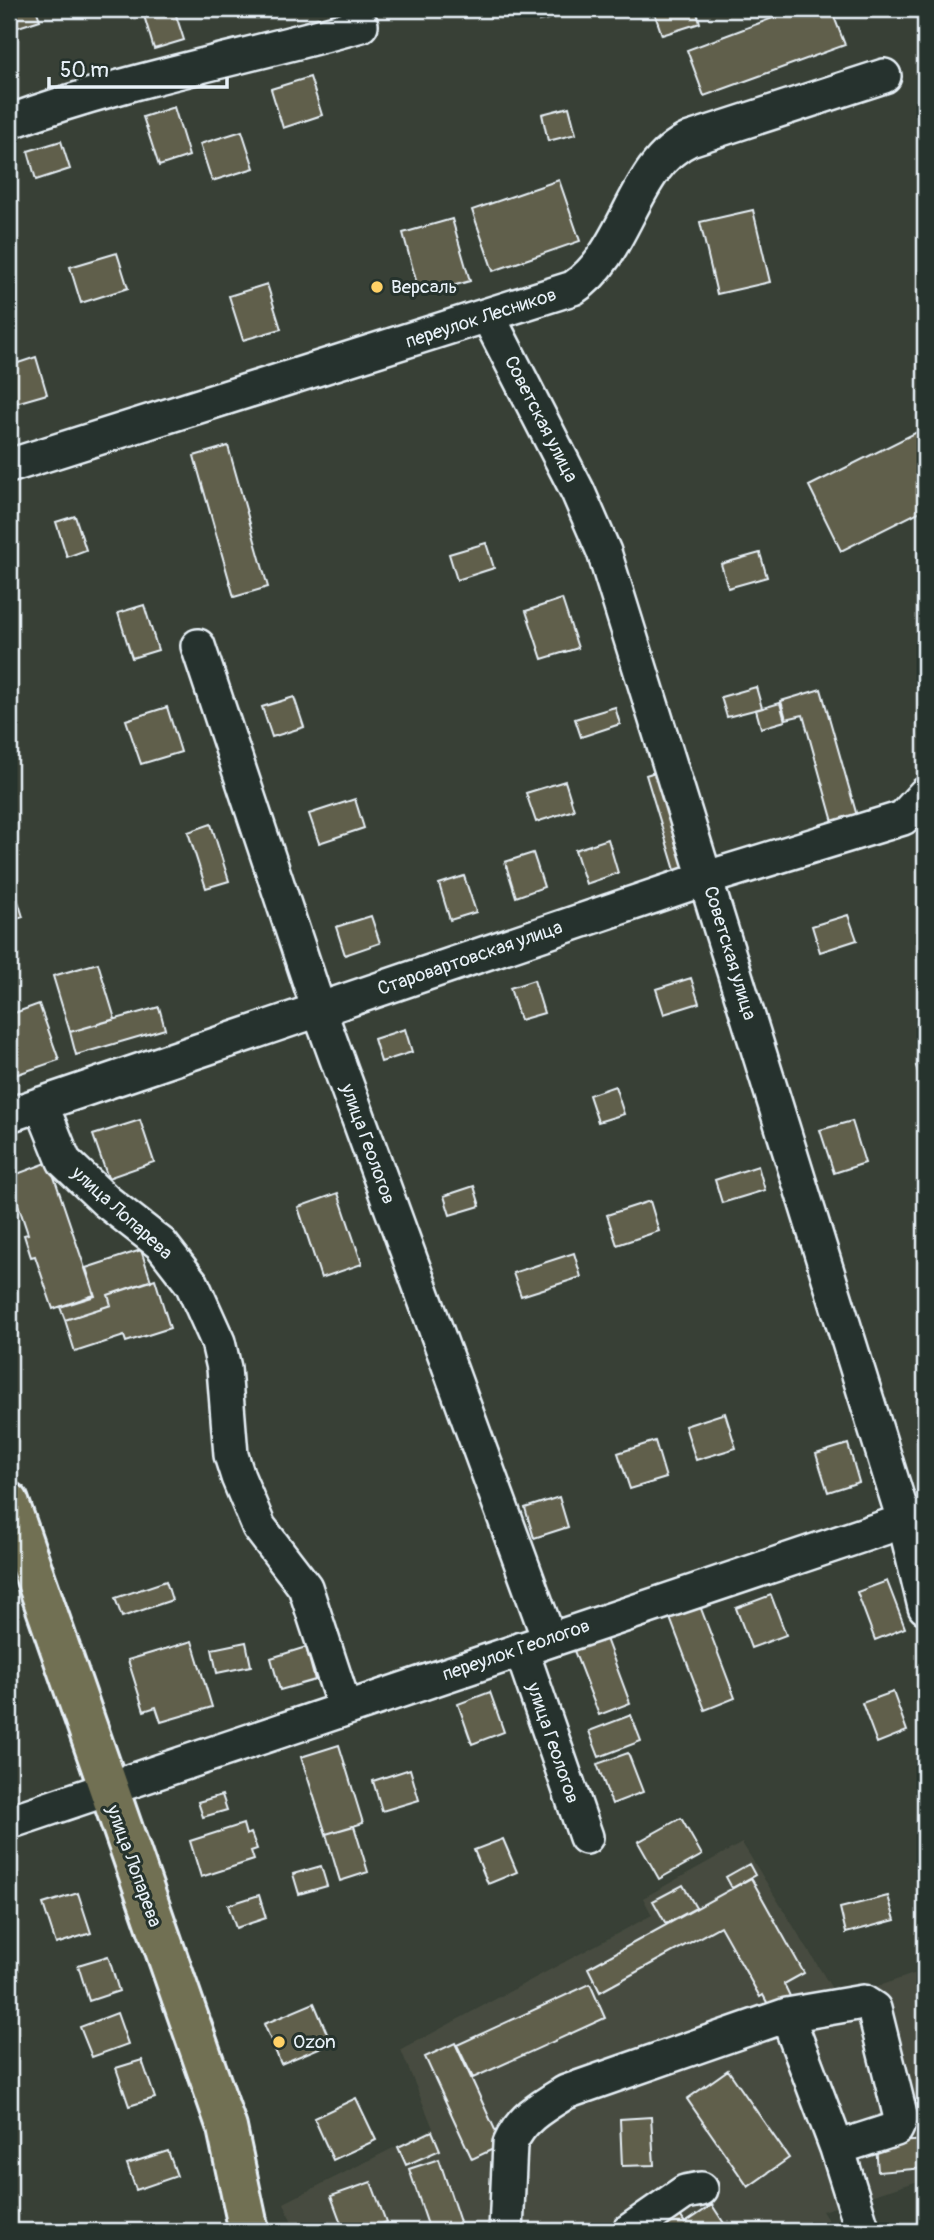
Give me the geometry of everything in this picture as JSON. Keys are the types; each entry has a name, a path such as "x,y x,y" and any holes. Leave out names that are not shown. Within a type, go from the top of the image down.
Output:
{"main road":[{"name":"улица Лопарева","path":"9,1502 227,2127 249,2231"},
{"path":"227,2127 265,2231"}],"street":[{"path":"9,122 72,99 258,54 361,25"},
{"name":"переулок Лесников","path":"9,466 573,288 600,265 659,161 679,144 884,76"},
{"name":"Советская улица","path":"488,316 578,492 604,551 707,878 915,1517 925,1607"},
{"name":"улица Геологов","path":"198,646 535,1644 586,1837"},
{"name":"Старовартовская улица","path":"9,1115 707,878 903,818 925,794"},
{"name":"улица Лопарева","path":"41,1104 64,1161 160,1244 192,1284 207,1312 224,1368 232,1455 238,1477 259,1527 305,1587 345,1709"},
{"name":"переулок Геологов","path":"9,1822 915,1517"},
{"path":"506,2231 510,2144 516,2131 529,2116 566,2092 787,2015 863,2001 874,2010 901,2118 900,2124 896,2129 837,2148"},
{"path":"787,2015 837,2148 863,2231"},
{"path":"629,2231 685,2192 701,2189"}],"shaded area":[{"path":"742,1843 839,2000 925,1970 925,2179 822,2211 835,2231 295,2231 284,2203 433,2128 401,2050 652,1915 643,1898"}],"building":[{"path":"9,9 36,9 40,20 9,30"},
{"path":"142,9 174,9 184,40 154,49"},
{"path":"537,9 576,9 577,13 539,21"},
{"path":"653,9 696,9 700,23 662,35"},
{"path":"797,9 831,9 845,45 704,96 687,50"},
{"path":"310,77 322,115 283,128 271,89"},
{"path":"174,107 189,156 159,166 143,117"},
{"path":"569,107 576,134 548,141 542,114"},
{"path":"242,131 254,168 212,181 200,144"},
{"path":"61,141 70,169 36,180 28,151"},
{"path":"559,180 580,241 493,271 472,210"},
{"path":"753,210 770,282 717,294 700,222"},
{"path":"452,219 470,281 420,295 403,233"},
{"path":"117,253 128,288 81,303 70,267"},
{"path":"267,284 281,329 243,340 229,296"},
{"path":"36,357 47,394 9,405 9,366"},
{"path":"925,428 925,509 841,551 809,486"},
{"path":"228,446 268,587 234,597 194,456"},
{"path":"75,516 86,550 67,557 56,522"},
{"path":"486,543 494,568 457,580 449,554"},
{"path":"760,553 767,577 728,588 721,564"},
{"path":"562,599 578,648 542,659 526,611"},
{"path":"144,605 158,650 132,658 118,613"},
{"path":"756,687 762,708 727,717 721,697"},
{"path":"821,689 859,823 835,829 803,715 786,719 781,701"},
{"path":"294,697 304,727 272,737 262,707"},
{"path":"780,703 785,721 761,728 756,710"},
{"path":"167,707 181,752 141,764 126,720"},
{"path":"615,707 620,724 581,737 575,719"},
{"path":"667,768 700,874 678,880 646,775"},
{"path":"565,781 574,810 536,822 526,793"},
{"path":"355,799 364,828 319,843 309,814"},
{"path":"211,824 229,881 206,888 188,832"},
{"path":"608,839 618,873 586,884 575,850"},
{"path":"533,853 544,887 516,897 505,862"},
{"path":"9,872 23,917 9,921"},
{"path":"464,876 476,912 450,920 439,884"},
{"path":"848,915 857,940 820,952 812,926"},
{"path":"371,916 380,943 345,955 336,927"},
{"path":"98,963 115,1019 70,1032 53,976"},
{"path":"691,978 699,1003 664,1014 656,989"},
{"path":"534,980 544,1013 520,1020 510,988"},
{"path":"39,1004 59,1060 9,1077 9,1015"},
{"path":"159,1007 165,1029 76,1055 70,1032"},
{"path":"405,1029 412,1052 381,1062 374,1039"},
{"path":"925,1063 925,1095 916,1066"},
{"path":"615,1086 624,1114 598,1122 589,1095"},
{"path":"140,1120 154,1162 108,1178 93,1135"},
{"path":"852,1121 865,1163 834,1173 820,1130"},
{"path":"49,1162 94,1295 53,1309 35,1256 31,1257 24,1235 28,1234 9,1177"},
{"path":"758,1166 765,1190 722,1203 715,1180"},
{"path":"474,1186 480,1206 450,1215 444,1196"},
{"path":"338,1193 362,1264 321,1278 298,1207"},
{"path":"650,1201 659,1231 617,1245 607,1215"},
{"path":"141,1250 151,1281 108,1295 111,1305 65,1320 60,1307 95,1296 86,1268"},
{"path":"574,1253 581,1277 521,1296 513,1273"},
{"path":"155,1279 170,1328 126,1342 124,1336 75,1352 65,1320 111,1305 108,1295"},
{"path":"725,1413 736,1448 696,1460 685,1426"},
{"path":"655,1441 666,1478 630,1489 618,1453"},
{"path":"848,1444 859,1482 828,1492 816,1454"},
{"path":"559,1497 568,1527 534,1538 525,1508"},
{"path":"166,1581 172,1600 122,1617 115,1598"},
{"path":"887,1581 905,1628 875,1640 857,1592"},
{"path":"771,1595 786,1635 751,1648 736,1608"},
{"path":"700,1606 735,1698 705,1710 670,1618"},
{"path":"605,1636 630,1703 599,1715 573,1648"},
{"path":"192,1641 212,1707 161,1722 156,1707 144,1711 128,1660"},
{"path":"246,1642 251,1666 217,1673 212,1649"},
{"path":"306,1647 315,1680 280,1690 271,1658"},
{"path":"490,1692 504,1732 472,1744 458,1704"},
{"path":"893,1692 907,1731 877,1743 862,1703"},
{"path":"631,1715 641,1741 599,1757 589,1731"},
{"path":"339,1745 363,1823 326,1834 301,1757"},
{"path":"628,1753 643,1792 612,1804 597,1764"},
{"path":"410,1769 419,1800 382,1811 373,1781"},
{"path":"222,1795 227,1810 203,1817 198,1802"},
{"path":"681,1818 702,1855 659,1879 638,1842"},
{"path":"243,1824 246,1835 251,1833 257,1849 251,1851 254,1860 201,1877 190,1841"},
{"path":"354,1826 368,1872 340,1881 326,1834"},
{"path":"503,1839 517,1872 488,1884 474,1850"},
{"path":"749,1864 755,1875 732,1888 726,1877"},
{"path":"321,1866 327,1886 299,1894 293,1874"},
{"path":"751,1878 804,1973 784,1984 790,1996 770,2008 763,1995 760,1997 720,1926 600,1992 588,1968"},
{"path":"683,1885 696,1908 666,1924 653,1901"},
{"path":"78,1893 91,1933 56,1944 43,1904"},
{"path":"259,1895 266,1918 236,1928 228,1905"},
{"path":"888,1896 895,1920 846,1933 840,1908"},
{"path":"108,1956 119,1991 89,2001 78,1965"},
{"path":"925,1970 925,2045 924,2045 918,1971"},
{"path":"590,1984 605,2018 473,2078 457,2045"},
{"path":"314,2003 331,2043 281,2064 264,2024"},
{"path":"117,2013 128,2044 92,2057 80,2027"},
{"path":"455,2043 502,2145 472,2159 425,2057"},
{"path":"142,2060 155,2098 129,2106 116,2068"},
{"path":"728,2070 789,2158 748,2187 687,2099"},
{"path":"356,2098 376,2140 333,2160 314,2118"},
{"path":"651,2117 654,2165 622,2166 620,2119"},
{"path":"432,2131 440,2150 406,2165 398,2147"},
{"path":"925,2140 925,2168 878,2172 876,2144"},
{"path":"168,2151 177,2176 136,2190 127,2164"},
{"path":"439,2159 463,2231 430,2231 409,2169"},
{"path":"371,2182 386,2222 361,2231 344,2231 331,2196"},
{"path":"712,2205 729,2231 654,2231 679,2214 685,2223"}],"place":[{"name":"Версаль","path":"377,287"},
{"name":"Ozon","path":"279,2042"}]}
